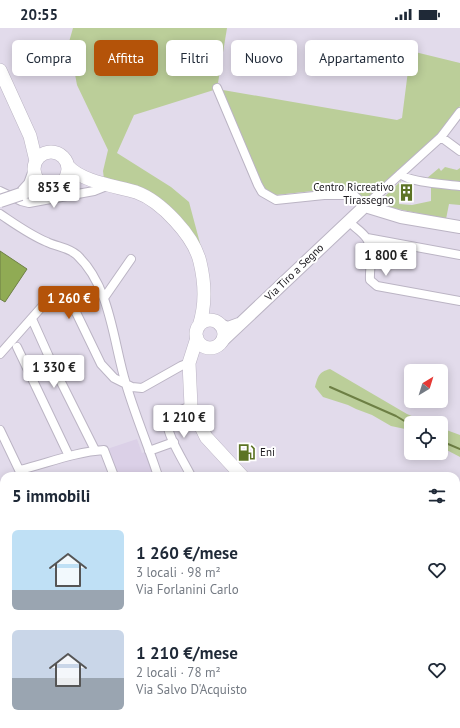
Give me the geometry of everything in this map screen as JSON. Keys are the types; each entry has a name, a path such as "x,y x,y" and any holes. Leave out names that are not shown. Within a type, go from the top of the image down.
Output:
{"main road":[{"path":"0,69 30,136 39,182 48,186"},
{"path":"30,136 40,148 47,152 57,153 62,156 68,166 85,178 137,193 152,200 169,214 181,227 191,242 200,261 203,280 204,306 201,337 189,363 191,406 206,437 238,472"},
{"path":"21,194 30,184 35,167 43,154 47,152"},
{"path":"0,200 37,188 59,185 67,176 68,166"},
{"path":"64,181 85,178"},
{"path":"365,206 401,216 460,227"},
{"name":"Via Tiro a Segno","path":"221,342 365,206"},
{"path":"201,337 213,347 221,342 223,332 208,314 204,306"},
{"path":"190,377 206,321 217,323 228,328 240,323"}],"street":[{"path":"217,88 258,185 262,192 276,200 324,195 354,196 365,206 441,137 460,112"},
{"path":"441,137 460,151"},
{"path":"400,174 415,181 460,186"},
{"path":"0,191 21,201 29,203 94,191 110,185"},
{"path":"0,214 38,238 48,243 63,247 76,254 98,283 104,298 125,384 157,472"},
{"path":"348,221 367,238 372,250 369,271 370,280 377,286 460,301"},
{"path":"367,238 460,255"},
{"path":"104,298 131,259"},
{"path":"0,354 50,299 60,298 72,304 101,364 114,378 125,384 142,388"},
{"path":"32,319 54,368 95,450"},
{"path":"18,347 68,456"},
{"path":"133,406 136,396 142,388 189,363"},
{"path":"189,472 174,442 166,418 191,406"},
{"path":"0,430 21,472"},
{"path":"150,451 174,442"},
{"path":"24,472 68,456 95,450 104,450 112,472"}],"shaded area":[{"path":"73,28 227,28 223,52 223,40 166,40 166,76 219,76 217,89 134,115 117,153 171,187 189,202 201,247 187,227 104,179 103,171 108,150 77,85 75,76 86,76 86,40 70,40"},
{"path":"418,53 460,63 460,106 456,113 438,135 371,196 361,197 358,192 351,190 322,190 276,195 262,192 217,89 397,120 402,118 407,76 418,76"},
{"path":"445,167 457,170 460,168 460,185 426,179 439,168 441,171"},
{"path":"401,181 399,204 412,205 431,201 431,185 460,189 460,205 449,204 446,219 388,207 383,201 384,197"},
{"path":"0,251 27,269 5,302 0,299"},
{"path":"330,369 412,416 404,416 404,429 391,426 372,415 323,397 315,387 317,380 323,372"},
{"path":"448,431 460,435 460,457 448,451"},
{"path":"137,439 142,453 147,452 154,472 115,472 107,449"}],"waterway":[{"path":"330,387 404,421"},
{"path":"448,444 460,449"}],"place":[{"name":"Centro Ricreativo Tirassegno","path":"407,193"},
{"name":"Eni","path":"247,452"}]}
